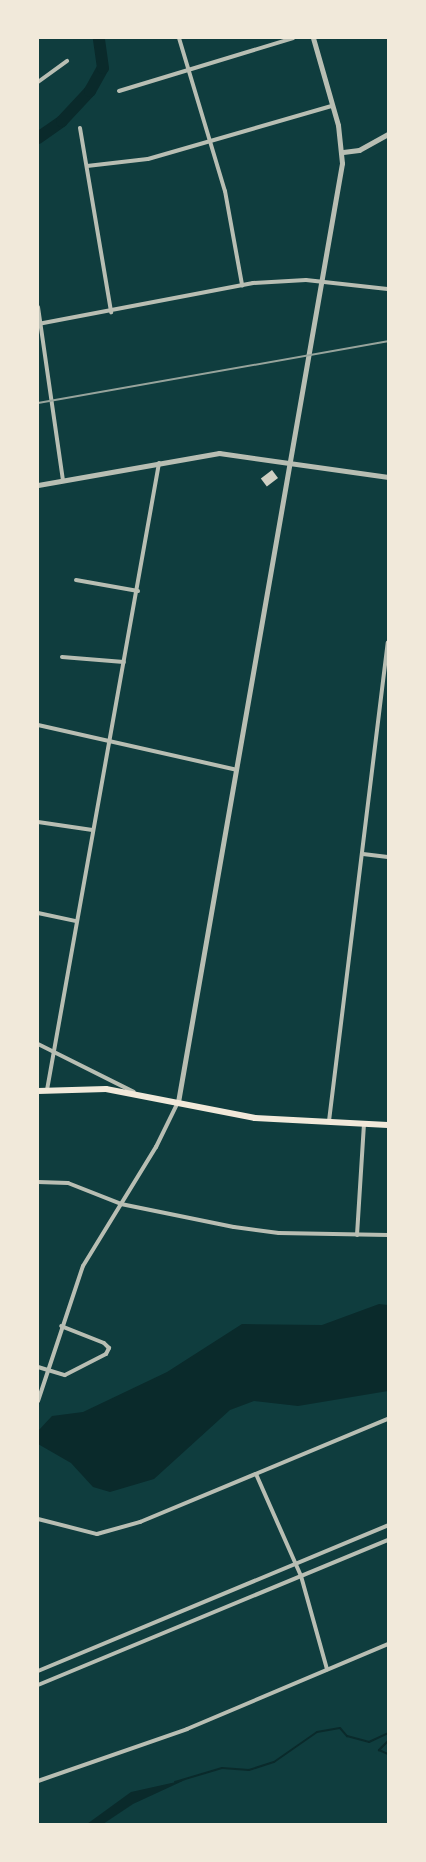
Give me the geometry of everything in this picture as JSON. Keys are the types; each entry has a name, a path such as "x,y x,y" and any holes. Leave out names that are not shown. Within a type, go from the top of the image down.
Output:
{"main road":[{"path":"38,1091 136,1093 255,1118 364,1122 388,1125"}],"street":[{"path":"179,38 225,191 242,286"},
{"path":"119,91 293,38"},
{"path":"38,1401 61,1326 83,1266 121,1204 178,1102 234,769 290,462 308,346 343,152 313,38"},
{"path":"38,82 68,61"},
{"path":"87,166 148,159 332,106"},
{"path":"80,128 111,312"},
{"path":"343,152 359,150 388,134"},
{"path":"39,323 111,312 242,286 320,281 388,289"},
{"path":"38,307 63,480"},
{"path":"38,485 219,453 388,477"},
{"path":"46,1090 108,739 138,591 159,463"},
{"path":"76,580 138,591"},
{"path":"329,1121 388,643"},
{"path":"62,657 124,662"},
{"path":"38,725 108,739 234,769"},
{"path":"38,822 92,830"},
{"path":"363,854 388,857"},
{"path":"38,914 76,921"},
{"path":"38,1044 136,1093"},
{"path":"357,1235 364,1122"},
{"path":"38,1182 68,1183 121,1204 270,1232 388,1235"},
{"path":"38,1367 65,1375 83,1370 99,1362 109,1348 92,1336 61,1326"},
{"path":"38,1519 97,1534 140,1522 388,1419"},
{"path":"256,1474 301,1576 327,1669"},
{"path":"38,1671 388,1525"},
{"path":"38,1685 149,1637 388,1540"},
{"path":"160,1619 164,1631"},
{"path":"145,1626 149,1637"},
{"path":"38,1781 187,1728 388,1644"}],"water":[{"path":"379,1304 388,1305 388,1391 298,1406 254,1401 230,1410 154,1479 110,1492 93,1487 71,1463 38,1444 38,1431 52,1416 83,1412 167,1372 242,1324 322,1325"},
{"path":"185,1780 133,1804 103,1824 87,1824 131,1792"}],"building":[{"path":"272,470 278,478 267,486 261,478"}],"waterway":[{"path":"38,138 62,121 90,91 103,68 99,38"},
{"path":"175,1782 222,1768 249,1770 274,1762 317,1732 340,1728 347,1736 369,1742 388,1733"},
{"path":"388,1741 379,1750 388,1754"}],"railway":[{"path":"38,403 388,341"}]}
